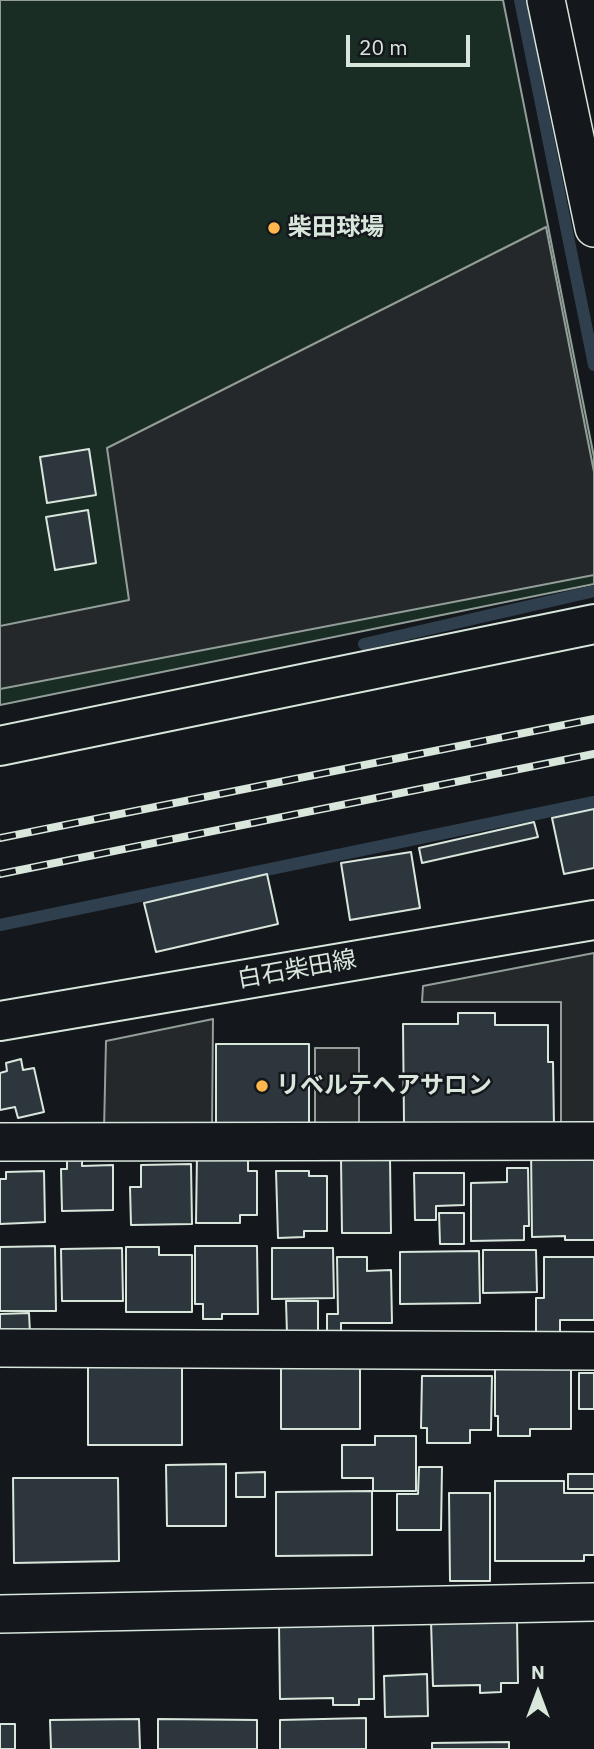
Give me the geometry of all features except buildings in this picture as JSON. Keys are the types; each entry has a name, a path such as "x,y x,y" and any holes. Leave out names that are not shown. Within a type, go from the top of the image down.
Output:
{"street":[{"path":"546,0 594,228"},
{"path":"0,746 594,624"},
{"name":"白石柴田線","path":"0,1021 594,920"},
{"path":"0,1142 594,1141"},
{"path":"0,1348 594,1352"},
{"path":"0,1614 594,1602"}],"green space":[{"name":"柴田球場","path":"0,0 503,0 594,457 594,584 0,705"}],"shaded area":[{"path":"546,227 594,472 594,575 0,689 0,626 129,600 107,448"},
{"path":"594,953 594,1126 561,1126 561,1002 422,1002 423,986"},
{"path":"213,1019 212,1129 104,1130 106,1041"},
{"path":"315,1048 359,1048 359,1128 315,1128"}],"waterway":[{"path":"520,0 594,365"},
{"path":"364,644 594,591"},
{"path":"0,925 594,802"}],"railway":[{"path":"0,838 594,719"},
{"path":"0,874 594,754"}],"place":[{"name":"柴田球場","path":"274,228"},
{"name":"リベルテヘアサロン","path":"262,1086"}]}
